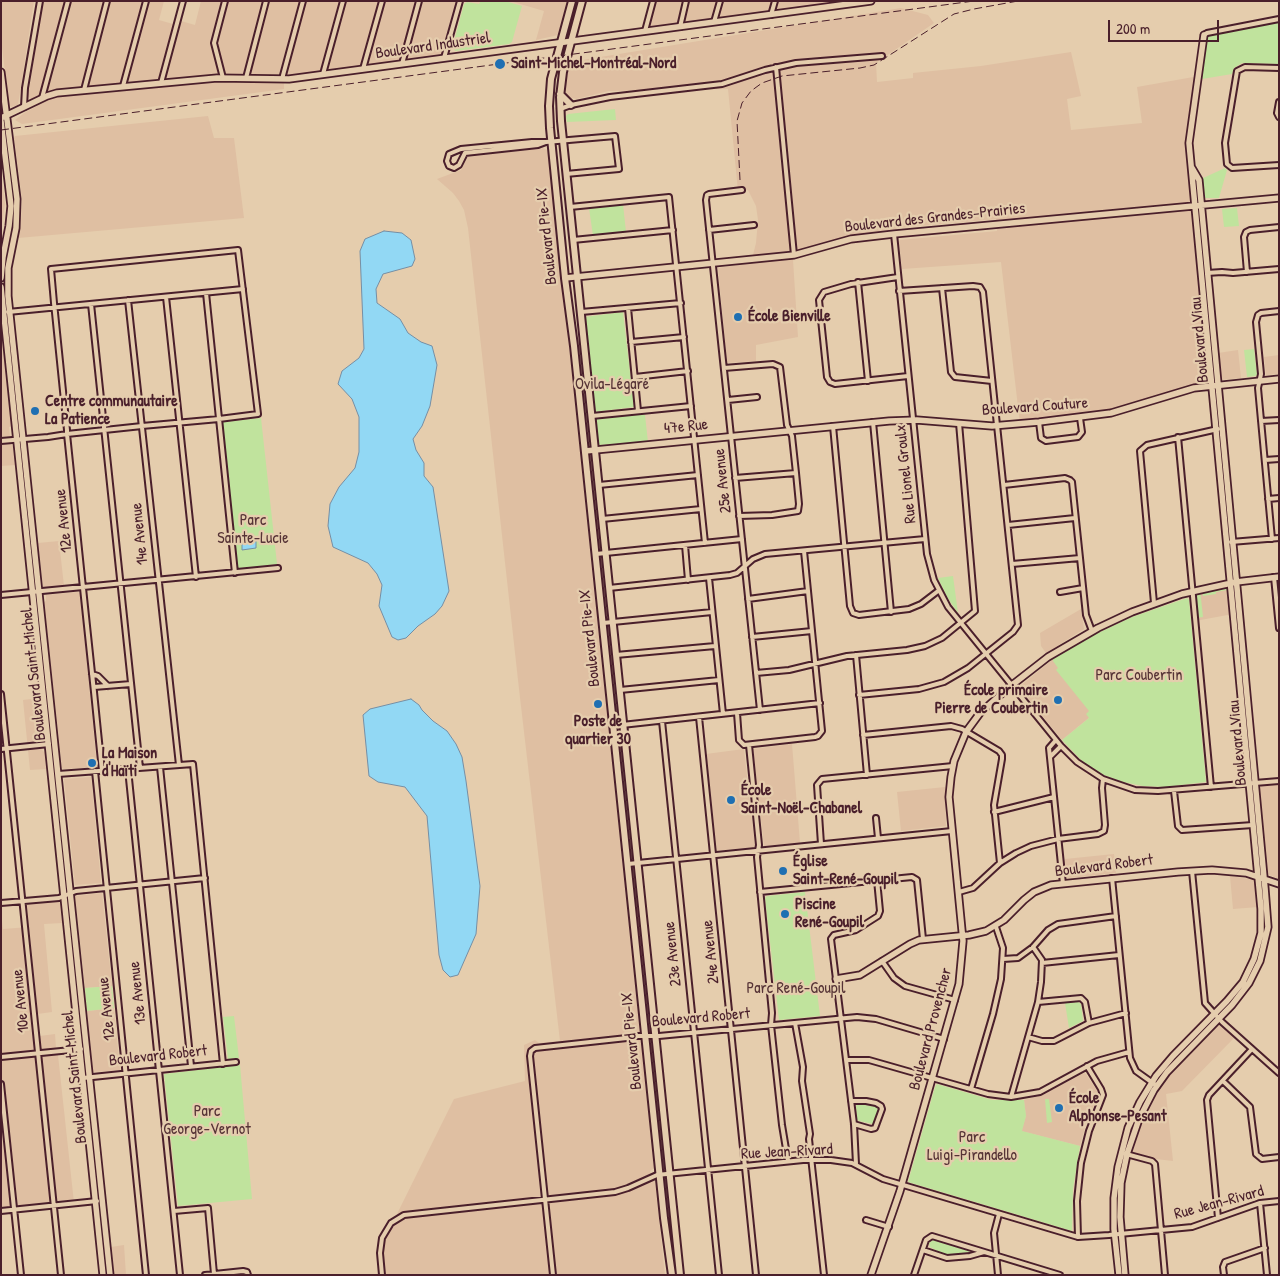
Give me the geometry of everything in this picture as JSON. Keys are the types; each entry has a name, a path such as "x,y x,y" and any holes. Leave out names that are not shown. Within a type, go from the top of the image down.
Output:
{"main road":[{"name":"Boulevard Pie-IX","path":"572,1 560,42 550,88 548,142 574,346 645,1036 672,1275"},
{"name":"Boulevard Pie-IX","path":"582,1 563,72 560,109 680,1275"},
{"name":"Boulevard Industriel","path":"3,119 54,93 222,78 282,79 872,1"},
{"name":"Boulevard Viau","path":"1204,35 1190,133 1191,166 1199,180 1198,205 1261,877"},
{"name":"Boulevard Saint-Michel","path":"1,72 10,215 1,278"},
{"path":"560,94 571,105"},
{"name":"Boulevard Saint-Michel","path":"7,164 17,209 16,228 8,272 7,313 99,1201 110,1275"},
{"name":"Boulevard des Grandes-Prairies","path":"565,278 794,255 851,239 894,234 1279,198"},
{"name":"Boulevard Viau","path":"1198,205 1207,273 1215,385"},
{"name":"Boulevard Saint-Michel","path":"1,288 7,313"},
{"name":"Boulevard Couture","path":"790,430 913,420 997,426 1080,418 1111,413 1182,390 1279,379"},
{"name":"47e Rue","path":"585,451 790,430"},
{"name":"Boulevard Provencher","path":"871,1275 902,1185 955,1000 962,965 963,936 949,797 953,766 966,732 987,706 1012,685 1048,658 1092,631 1154,604 1193,592 1233,582 1276,577"},
{"name":"Boulevard Saint-Michel","path":"52,744 58,774 67,894"},
{"name":"Boulevard Viau","path":"1119,1275 1119,1208 1124,1154 1154,1084 1217,1016 1246,989 1260,961 1268,927 1253,824 1252,783"},
{"name":"Boulevard Robert","path":"836,979 860,974 910,944 923,939 963,936 996,927 1034,892 1051,886 1192,870 1231,871 1261,877 1279,884"},
{"name":"Boulevard Saint-Michel","path":"99,1201 103,1275"},
{"name":"Boulevard Viau","path":"1118,1235 1125,1275"}],"street":[{"path":"24,107 25,88 40,1"},
{"path":"42,98 68,1"},
{"path":"84,90 107,1"},
{"path":"123,86 146,1"},
{"path":"161,83 183,1"},
{"path":"222,78 214,43 224,1"},
{"path":"246,78 266,1"},
{"path":"282,79 303,1"},
{"path":"322,74 342,1"},
{"path":"363,69 382,1"},
{"path":"402,64 419,1"},
{"path":"444,58 460,1"},
{"path":"645,31 653,1"},
{"path":"680,27 686,1"},
{"path":"714,22 720,1"},
{"path":"771,15 775,1"},
{"path":"1204,35 1279,19"},
{"path":"560,109 610,97 716,85 776,67 808,61 882,56"},
{"path":"1279,68 1245,66 1237,70 1225,140 1227,164 1232,168 1279,165"},
{"path":"776,67 794,255"},
{"path":"1279,102 1277,113 1279,117"},
{"path":"548,142 538,145 465,153 459,165 454,168 449,166 447,161 449,154 461,149 537,141 548,142 616,136 619,169 566,174"},
{"name":"25e Avenue","path":"742,190 712,193 706,197 760,710"},
{"path":"570,207 669,197 705,543"},
{"path":"709,230 754,225"},
{"path":"1247,272 1244,237 1246,232 1279,227"},
{"path":"573,240 673,230"},
{"name":"Rue Lionel Groulx","path":"894,234 925,538 930,571 938,590 986,654 1061,746 1077,762 1103,779 1135,790 1158,791 1279,781"},
{"name":"12e Avenue","path":"102,771 51,269 238,250 243,289"},
{"path":"1207,273 1279,269"},
{"path":"898,277 858,282 827,291 821,295 819,300 827,377 830,382 836,384 908,376"},
{"path":"858,282 868,381"},
{"path":"859,695 919,689 953,678 1017,628 984,295 980,287 973,286 899,292"},
{"path":"942,288 951,372 955,377 992,380"},
{"path":"1,441 258,414 243,289 7,313"},
{"path":"206,293 235,573"},
{"path":"166,296 196,577"},
{"name":"14e Avenue","path":"128,300 179,765"},
{"path":"581,312 681,303"},
{"path":"91,304 140,768"},
{"path":"628,308 638,411"},
{"path":"1272,539 1258,388 1261,374 1256,319 1261,313 1279,311"},
{"path":"631,342 684,337"},
{"path":"724,368 778,365 781,370 787,425 792,436 799,504 798,511 740,516"},
{"path":"635,377 688,371"},
{"path":"728,400 757,397"},
{"path":"592,416 691,406"},
{"path":"1039,422 1042,440 1054,440 1080,436 1082,432 1080,418"},
{"path":"1261,421 1279,420"},
{"path":"873,422 891,612"},
{"path":"756,674 925,646 942,638 974,612 976,608 959,423"},
{"path":"833,426 850,606 853,613 859,615 891,612 915,607 938,590"},
{"path":"1154,604 1140,451 1147,445 1219,429"},
{"path":"1178,437 1211,787"},
{"path":"1264,460 1279,459"},
{"path":"735,478 796,473"},
{"path":"599,485 698,475"},
{"path":"1004,485 1065,478 1070,480 1086,615 1092,631"},
{"path":"1268,499 1279,498"},
{"path":"602,519 701,509"},
{"path":"1008,525 1075,518"},
{"path":"596,554 742,538"},
{"path":"609,588 734,574 762,555 925,538"},
{"path":"1230,542 1279,538"},
{"path":"685,545 688,580"},
{"path":"737,713 739,740 742,744 815,738 821,734 820,703 804,551"},
{"path":"1012,564 1080,558"},
{"path":"1,595 278,568"},
{"path":"1276,577 1279,628"},
{"path":"708,578 723,714"},
{"path":"1060,592 1083,588"},
{"path":"748,599 808,591"},
{"path":"603,623 712,612"},
{"path":"752,637 812,630"},
{"path":"616,655 715,646"},
{"path":"856,656 867,775"},
{"path":"92,674 98,676 108,686"},
{"path":"620,690 719,680"},
{"path":"94,687 131,684"},
{"name":"10e Avenue","path":"1,694 61,1275"},
{"path":"613,726 820,703"},
{"name":"24e Avenue","path":"699,717 756,1275"},
{"name":"23e Avenue","path":"662,721 719,1275"},
{"path":"863,735 951,726 958,727 1002,755 994,798 1000,863"},
{"path":"1056,740 1049,748 1063,884"},
{"path":"1,749 52,744"},
{"path":"749,744 759,845 757,857 760,892 773,1016 771,1025 788,1162"},
{"path":"1051,756 1061,746"},
{"path":"58,774 193,764 224,1064"},
{"path":"821,844 817,789 819,782 826,778 953,766"},
{"path":"160,767 191,1066"},
{"name":"13e Avenue","path":"128,769 180,1275"},
{"name":"12e Avenue","path":"95,771 146,1275"},
{"path":"959,892 969,890 977,885 1000,863 1031,846 1058,838 1104,832 1103,779"},
{"path":"1174,790 1178,826 1182,830 1253,824"},
{"path":"994,812 1054,797"},
{"path":"876,818 878,838"},
{"path":"628,864 952,831"},
{"path":"1192,870 1206,1005 1279,1073"},
{"path":"760,892 912,877 916,880 923,939"},
{"path":"1,904 59,898 76,890 205,878"},
{"path":"1112,878 1129,1052 1134,1069 1154,1084"},
{"path":"856,1164 854,1124 832,937 852,932 878,916 880,911 877,880"},
{"path":"1003,959 1018,958 1033,947 1048,930 1058,924 1116,916"},
{"path":"971,1089 998,996 1003,959 1002,942 996,927"},
{"path":"1011,1097 1038,1002 1042,963 1040,954 1033,947"},
{"path":"1042,963 1120,955"},
{"path":"882,961 894,978 905,986 955,1000"},
{"path":"1038,1002 1081,998 1086,1002 1089,1024"},
{"path":"1028,1037 1042,1041 1054,1041 1089,1024 1126,1013"},
{"name":"Boulevard Robert","path":"545,1199 530,1055 534,1049 632,1036 693,1033 857,1017 876,1019 944,1039"},
{"path":"795,1023 803,1067 802,1081 807,1104 824,1275"},
{"path":"1,1057 83,1049"},
{"path":"1218,1218 1206,1103 1209,1095 1252,1049"},
{"path":"846,1060 869,1060 996,1096 1011,1097 1040,1092 1087,1066 1105,1058 1129,1052"},
{"name":"Boulevard Robert","path":"86,1077 236,1062"},
{"path":"1078,1237 1077,1201 1081,1164 1089,1131 1103,1095 1087,1066"},
{"path":"1223,1081 1250,1107 1256,1154 1262,1159 1279,1157"},
{"path":"1,1084 21,1275"},
{"path":"851,1101 876,1103 882,1109 875,1128 854,1124"},
{"path":"1124,1154 1152,1161 1155,1164 1165,1275"},
{"name":"Rue Jean-Rivard","path":"382,1275 380,1248 383,1235 394,1220 411,1213 621,1191 660,1175 812,1160 836,1160 856,1164 877,1177 1078,1237 1118,1235 1192,1227 1260,1203 1279,1201"},
{"path":"545,1199 553,1275"},
{"path":"1,1211 99,1201"},
{"path":"1260,1203 1267,1275"},
{"path":"174,1211 208,1208 214,1274"},
{"path":"998,1275 994,1233 999,1214"},
{"path":"866,1220 889,1227"},
{"path":"914,1275 930,1237 936,1237 1060,1275"},
{"path":"1224,1275 1223,1267 1225,1262 1264,1248"},
{"path":"923,1250 947,1258 970,1256 984,1252"},
{"path":"1037,1268 1038,1275"},
{"path":"205,1275 247,1273"}],"shaded area":[{"path":"1,1 34,1 18,105 11,107 9,105 1,39"},
{"path":"43,1 164,1 159,20 173,24 181,21 195,25 201,1 460,1 444,58 284,81 284,89 22,124 15,120 37,106 28,96"},
{"path":"510,1 567,1 558,35 536,40 544,11"},
{"path":"656,1 844,1 649,27"},
{"path":"901,8 928,15 934,23 876,63 877,82 913,78 913,73 981,66 1071,52 1081,96 1067,99 1071,130 1142,123 1137,87 1199,76 1190,133 1212,386 1094,416 1020,424 1001,262 902,269 900,240 997,231 996,219 897,228 894,234 873,235 795,255 793,260 798,337 756,345 756,361 727,363 718,268 751,263 756,243 758,220 756,206 748,190 738,191 728,89 609,91 576,99 568,97 565,90 570,62"},
{"path":"208,116 214,138 234,138 244,218 18,238 22,200 15,136"},
{"path":"543,148 547,150 549,156 654,1168 650,1171 652,1181 655,1181 665,1275 382,1275 380,1259 383,1235 394,1220 454,1099 525,1081 524,1045 535,1040 539,1043 560,1041 468,228 464,210 459,201 437,179 461,170 468,157"},
{"path":"1,171 5,204 1,231"},
{"path":"1,327 12,426 9,427 10,436 1,437"},
{"path":"1238,350 1241,378 1221,380 1218,353"},
{"path":"1279,355 1279,374 1266,375 1264,357"},
{"path":"10,444 13,446 15,465 1,466 1,445"},
{"path":"59,541 64,586 46,588 43,587 38,543"},
{"path":"1230,583 1233,614 1195,621 1193,591"},
{"path":"80,593 97,767 64,769 62,768 44,602 46,601 46,595"},
{"path":"1081,609 1084,629 1046,653 1041,646 1040,633"},
{"name":"École primaire Pierre de Coubertin","path":"1053,659 1096,712 1062,740 1019,687"},
{"path":"39,698 43,739 41,749 45,753 46,769 30,770 23,700"},
{"name":"École Saint-Noël-Chabanel","path":"792,744 800,843 764,846 753,749"},
{"name":"École Saint-Noël-Chabanel","path":"744,749 755,847 717,851 706,754"},
{"path":"91,777 101,883 75,885 64,779"},
{"path":"1279,785 1279,879 1267,874 1259,789 1261,786"},
{"path":"945,787 946,826 901,831 897,792"},
{"path":"1114,854 1116,873 1066,877 1065,859"},
{"path":"1230,876 1255,880 1258,907 1233,909"},
{"path":"102,893 112,986 85,988 75,896"},
{"path":"58,901 60,903 62,923 44,924 52,1012 30,1015 32,1037 55,1034 56,1048 53,1049 54,1055 58,1055 74,1203 1,1208 1,913 3,929 29,927 28,904"},
{"path":"114,1008 120,1070 93,1072 87,1011"},
{"path":"1216,1025 1219,1025 1234,1038 1182,1091 1166,1094 1173,1161 1156,1159 1132,1152 1131,1149 1142,1121 1160,1087 1176,1066"},
{"name":"École Alphonse-Pesant","path":"1084,1073 1099,1094 1086,1123 1080,1146 1021,1131 1026,1116 1024,1100 1043,1095"},
{"path":"124,1245 126,1275 114,1275 111,1247"}],"green space":[{"path":"481,1 505,1 522,6 512,42 509,44 455,51 453,45 464,4 467,2 479,4"},
{"path":"1279,22 1279,64 1242,63 1234,68 1232,74 1202,79 1208,36"},
{"path":"615,109 616,120 567,122 566,116 568,114"},
{"path":"1225,168 1227,170 1219,198 1204,198 1201,179"},
{"path":"623,204 626,232 593,236 589,208"},
{"path":"1237,208 1239,226 1224,227 1222,209"},
{"name":"Ovila-Légaré","path":"623,312 634,407 595,412 584,317"},
{"path":"1254,349 1257,375 1247,377 1244,350"},
{"name":"Ovila-Légaré","path":"645,415 648,442 598,445 596,419"},
{"name":"Parc Sainte-Lucie","path":"261,418 277,564 239,569 236,567 222,424 224,422"},
{"path":"953,576 958,613 947,597 938,578"},
{"path":"1230,583 1233,614 1230,615 1227,590 1203,596 1202,589"},
{"path":"1200,589 1203,617 1195,618 1193,591"},
{"name":"Parc Coubertin","path":"1187,598 1189,600 1206,782 1165,787 1143,786 1123,782 1104,775 1082,761 1062,740 1089,718 1086,714 1089,711 1056,670 1058,668 1053,659 1094,635 1132,617"},
{"name":"Parc René-Goupil","path":"805,892 820,1016 779,1020 765,898 767,896"},
{"path":"112,986 114,1008 87,1011 85,988"},
{"path":"1078,1002 1081,1004 1083,1021 1069,1028 1065,1003"},
{"name":"Parc George-Vernot","path":"234,1016 239,1058 228,1059 223,1017"},
{"name":"Parc George-Vernot","path":"240,1065 252,1199 178,1206 164,1074"},
{"name":"Parc Luigi-Pirandello","path":"937,1084 992,1100 1024,1100 1026,1116 1022,1131 1080,1146 1073,1189 1072,1231 908,1182"},
{"path":"1045,1099 1049,1099 1052,1122 1047,1123"},
{"path":"858,1104 877,1107 878,1111 873,1124 857,1119 856,1106"},
{"path":"933,1240 971,1252 947,1255 930,1247 929,1243"}],"water":[{"path":"384,231 402,233 411,240 415,259 412,266 383,274 376,289 377,303 400,319 408,333 421,342 432,346 437,365 430,406 422,426 413,439 416,450 424,463 424,476 433,487 449,591 442,606 435,614 418,626 406,638 398,640 392,637 379,606 382,585 377,574 368,563 333,547 328,526 330,504 339,487 355,468 359,452 359,417 352,399 338,384 342,371 359,358 364,349 360,251 365,239"},
{"path":"256,541 256,548 242,550 242,542"},
{"path":"411,699 433,721 447,731 456,744 462,757 466,781 480,886 476,934 458,975 450,977 443,970 439,955 427,816 405,787 378,782 369,776 363,715 370,709"}],"railway":[{"path":"1,130 974,1"},
{"path":"740,180 737,121 742,103 751,91 762,83 782,76 874,65 954,14 1018,1"}],"place":[{"name":"Saint-Michel–Montréal-Nord","path":"500,64"},
{"name":"École Bienville","path":"738,317"},
{"name":"Centre communautaire La Patience","path":"35,411"},
{"name":"École primaire Pierre de Coubertin","path":"1058,700"},
{"name":"Poste de quartier 30","path":"598,704"},
{"name":"La Maison d'Haïti","path":"92,763"},
{"name":"École Saint-Noël-Chabanel","path":"731,800"},
{"name":"Église Saint-René-Goupil","path":"783,871"},
{"name":"Piscine René-Goupil","path":"785,914"},
{"name":"École Alphonse-Pesant","path":"1059,1108"}]}
